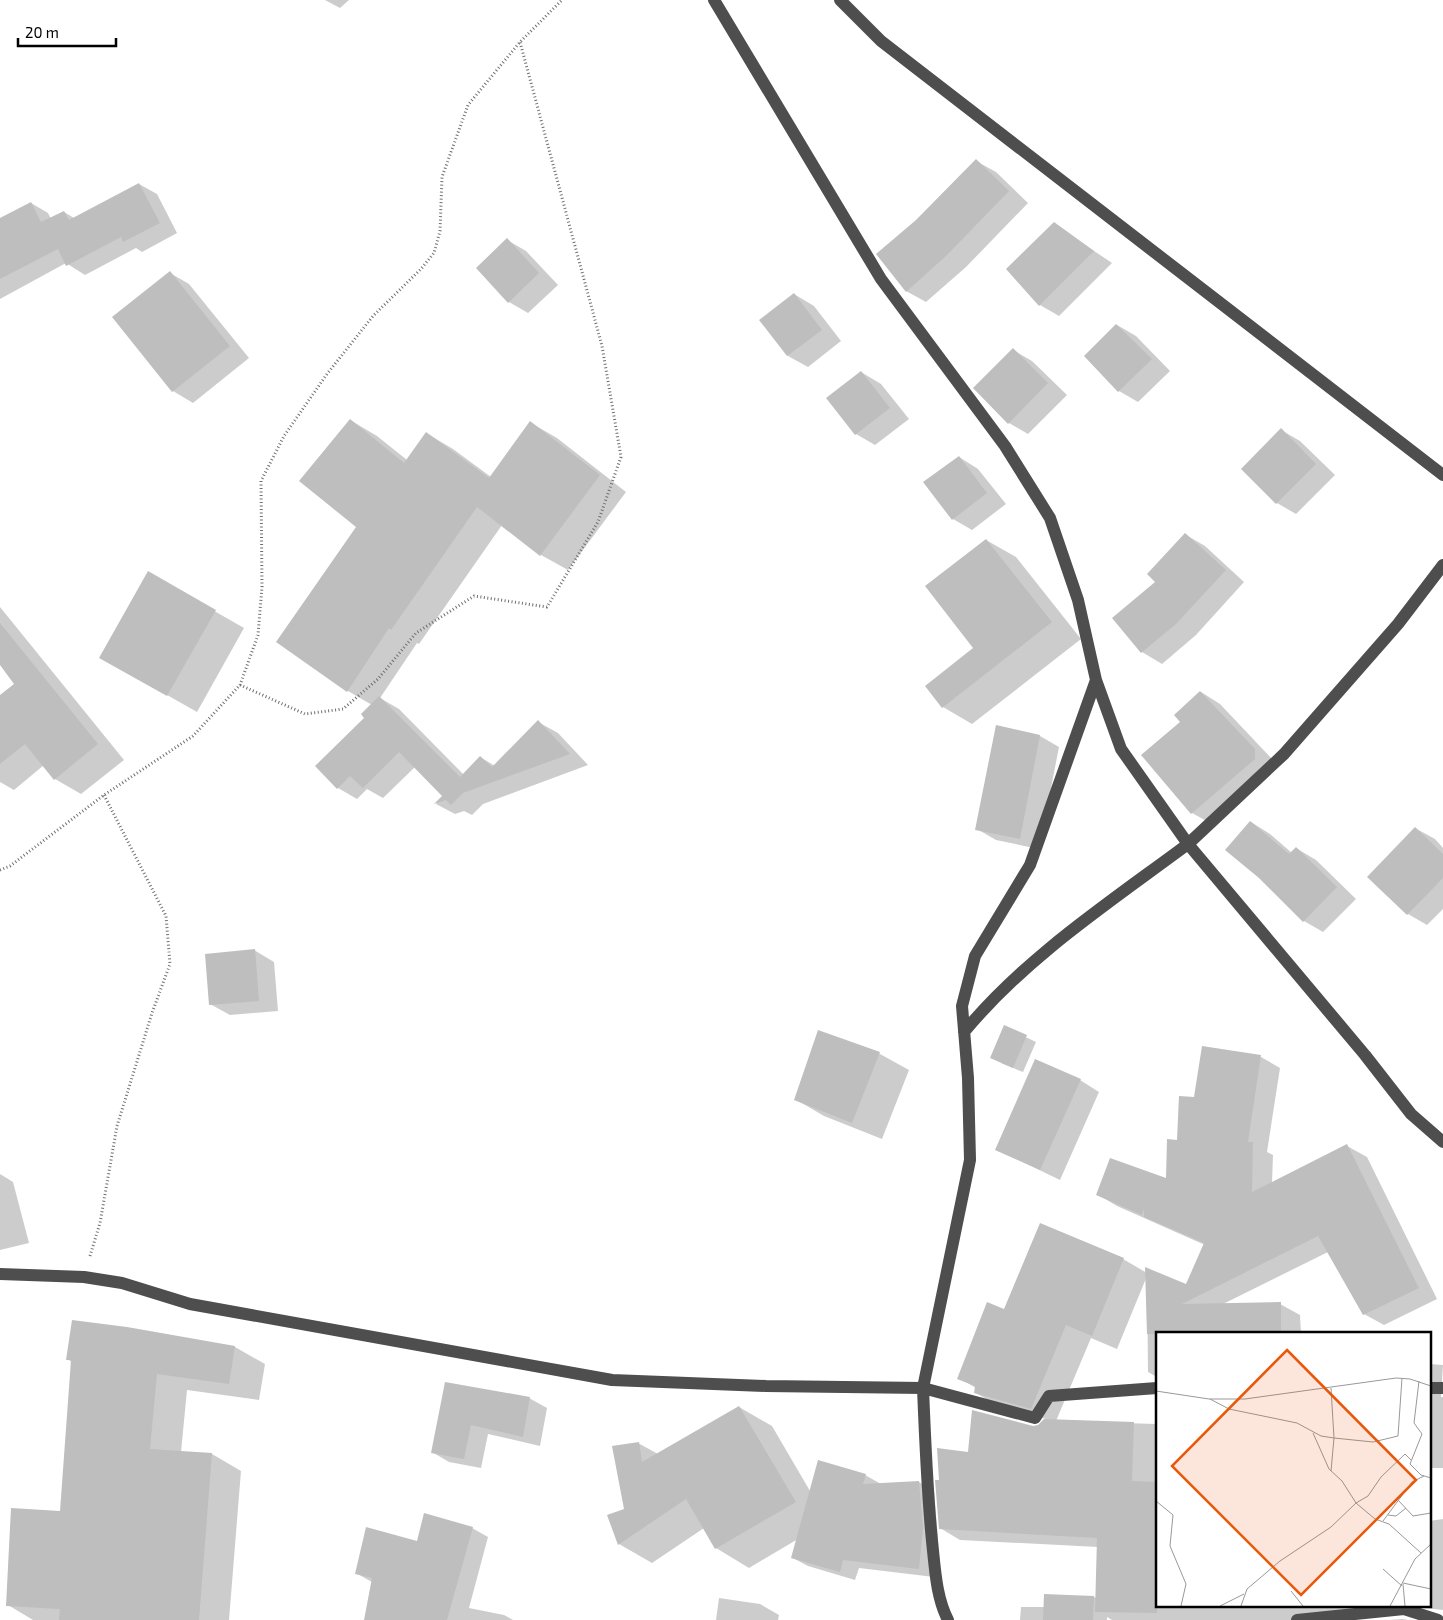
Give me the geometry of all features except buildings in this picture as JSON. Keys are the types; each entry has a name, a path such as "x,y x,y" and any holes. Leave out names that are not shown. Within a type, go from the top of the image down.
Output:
{"street":[{"path":"714,0 881,279 1005,446 1050,518 1078,600 1096,680 1121,749 1188,844 1365,1055 1410,1114 1443,1142"},
{"path":"840,0 881,42 1443,475"},
{"path":"964,1032 988,1003 1060,939 1188,844 1284,754 1398,624 1443,565"},
{"path":"948,1620 941,1608 935,1568 927,1480 923,1388 970,1160 962,1006 975,956 1030,865 1096,680"},
{"path":"0,1274 84,1277 122,1283 190,1304 612,1380 766,1386 923,1388 1035,1418 1049,1396 1156,1388"},
{"path":"1430,1388 1443,1388"},
{"path":"1297,1620 1404,1609 1438,1620"}],"path":[{"path":"0,870 10,866 104,795 193,736 240,685 258,635 262,587 261,481 284,436 327,374 373,316 421,269 434,253 440,231 442,177 468,104 520,42 562,0"},
{"path":"240,685 305,714 343,709 378,679 416,633 474,596 547,607 598,522 621,457 602,346 520,42"},
{"path":"84,1277 100,1223 117,1126 152,1013 170,964 166,916 104,795"}]}
